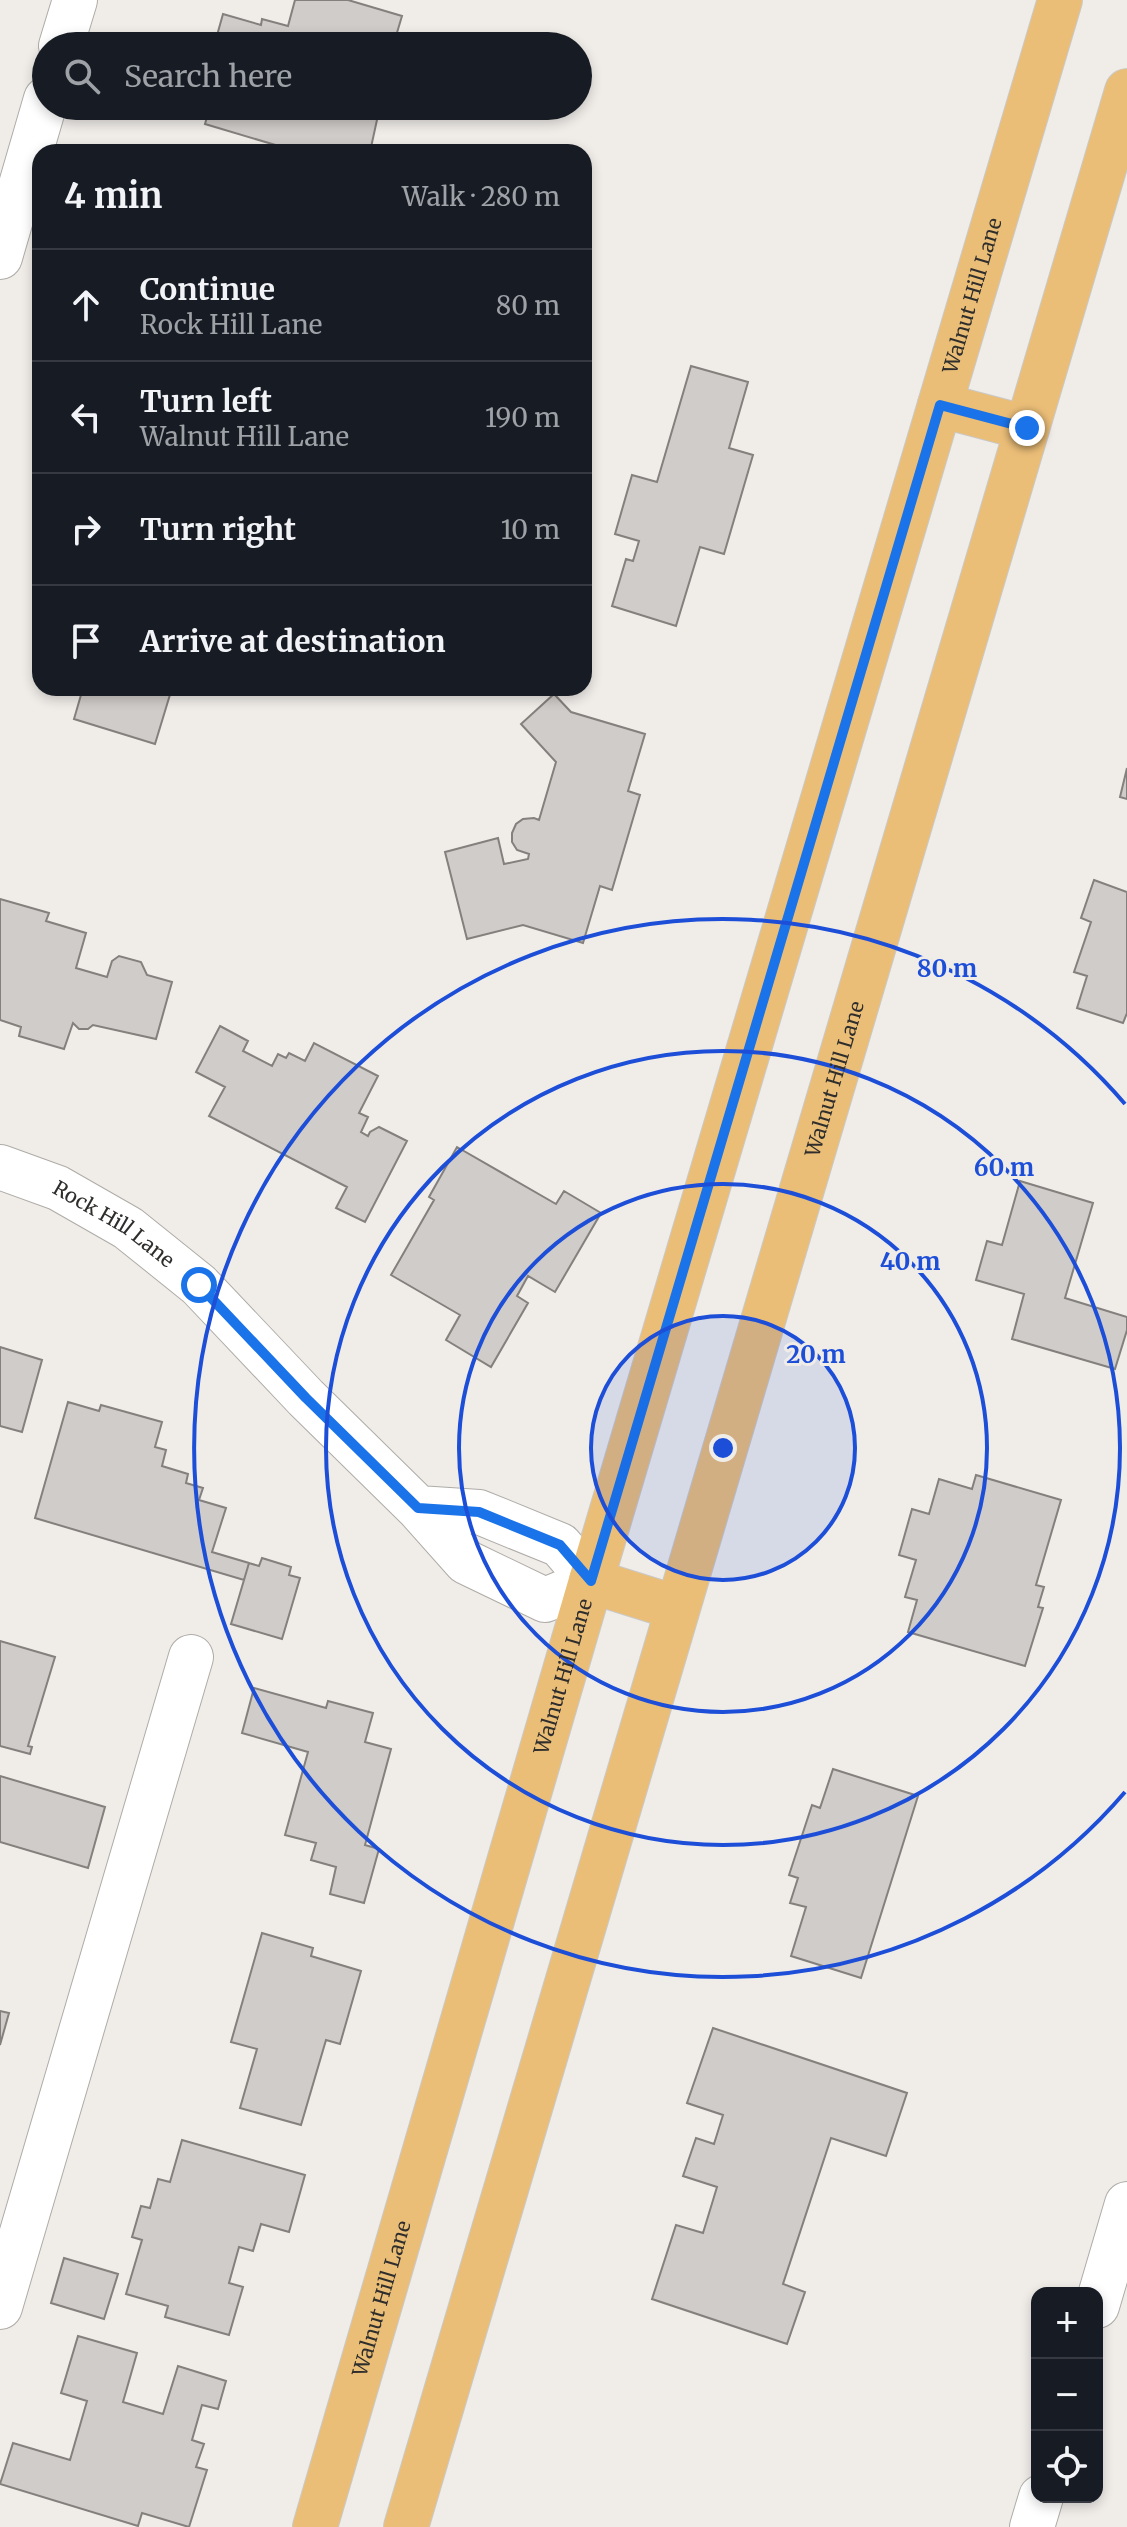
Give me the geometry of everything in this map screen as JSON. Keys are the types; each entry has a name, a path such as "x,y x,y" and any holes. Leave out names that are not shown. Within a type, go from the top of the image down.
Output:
{"main road":[{"name":"Walnut Hill Lane","path":"315,2527 591,1581 1060,0"},
{"name":"Walnut Hill Lane","path":"406,2527 1127,91"},
{"path":"940,405 1027,428"},
{"path":"591,1581 677,1608"}],"street":[{"path":"65,32 75,0"},
{"path":"33,144 40,120"},
{"path":"0,257 32,147"},
{"name":"Rock Hill Lane","path":"0,1167 58,1188 128,1228 199,1285 306,1398 418,1508 479,1512 560,1545 591,1581"},
{"path":"0,2307 191,1657"},
{"path":"1103,2287 1127,2204"},
{"path":"1032,2527 1039,2503"}],"building":[{"path":"295,0 348,0 402,16 397,32 218,32 223,14 261,25 262,19 288,26"},
{"path":"206,120 377,120 372,144 272,144 205,124"},
{"path":"691,366 748,382 729,448 753,455 724,554 700,547 676,626 612,606 626,559 633,561 639,541 615,534 632,475 657,482"},
{"path":"81,696 170,696 155,744 74,719"},
{"path":"552,696 556,696 571,712 645,734 628,791 640,795 612,890 600,886 583,943 523,925 467,939 445,852 498,838 504,864 528,859 529,854 517,850 512,842 512,833 516,824 523,819 539,820 556,762 521,724"},
{"path":"1127,768 1127,799 1120,797"},
{"path":"1094,880 1127,892 1127,1013 1123,1023 1077,1008 1087,976 1074,972 1091,922 1081,918"},
{"path":"0,899 49,913 46,921 86,933 76,968 107,977 112,961 119,956 141,962 147,975 172,982 156,1039 93,1025 88,1029 79,1029 73,1023 64,1049 19,1036 21,1027 0,1020"},
{"path":"220,1026 248,1041 243,1051 272,1066 278,1054 286,1058 289,1053 305,1061 314,1043 378,1076 359,1113 368,1117 361,1132 368,1136 379,1127 407,1141 365,1222 336,1208 347,1187 209,1116 225,1087 196,1072"},
{"path":"457,1147 556,1204 564,1191 601,1213 555,1292 528,1276 517,1296 528,1303 491,1367 446,1340 460,1315 391,1275 434,1200 429,1197"},
{"path":"1020,1181 1093,1203 1065,1298 1127,1317 1127,1330 1115,1369 1012,1339 1024,1294 976,1280 987,1241 1002,1245"},
{"path":"0,1347 42,1360 22,1432 0,1426"},
{"path":"68,1402 99,1411 101,1405 162,1422 155,1447 166,1450 162,1466 188,1474 186,1483 203,1488 199,1500 226,1508 212,1552 249,1563 244,1580 35,1518"},
{"path":"976,1475 1061,1500 1036,1585 1044,1587 1038,1607 1043,1608 1025,1666 908,1632 917,1600 905,1597 916,1560 899,1555 912,1509 929,1514 939,1479 972,1489"},
{"path":"262,1558 291,1567 289,1575 300,1578 282,1639 231,1624 249,1563 259,1566"},
{"path":"0,1641 55,1657 28,1746 32,1747 30,1754 0,1746"},
{"path":"254,1688 326,1708 328,1701 373,1713 365,1742 391,1749 365,1845 379,1849 364,1903 330,1894 336,1867 311,1860 316,1843 285,1835 308,1752 242,1733"},
{"path":"833,1769 918,1796 861,1978 791,1956 806,1907 790,1903 798,1878 789,1875 812,1805 820,1808"},
{"path":"0,1776 105,1807 88,1868 0,1842"},
{"path":"262,1933 313,1948 311,1956 361,1971 340,2044 326,2040 301,2125 240,2108 257,2049 231,2042"},
{"path":"0,2011 9,2013 0,2045"},
{"path":"713,2028 907,2093 886,2156 831,2138 783,2284 805,2292 787,2344 652,2299 676,2225 703,2233 717,2187 683,2176 696,2138 714,2144 723,2115 687,2103"},
{"path":"182,2140 305,2175 289,2232 261,2224 253,2251 239,2247 229,2283 243,2287 229,2335 165,2317 168,2306 126,2294 142,2240 132,2237 141,2206 150,2208 158,2179 170,2182"},
{"path":"64,2258 118,2274 104,2319 51,2303"},
{"path":"78,2336 137,2353 123,2402 163,2414 178,2366 226,2381 218,2409 202,2405 192,2440 204,2444 196,2467 207,2470 189,2527 142,2513 138,2526 0,2484 13,2443 70,2460 87,2401 61,2393"}],"route":[{"path":"199,1285 306,1398 418,1508 479,1512 560,1545 591,1581 940,405 1027,428"}]}
